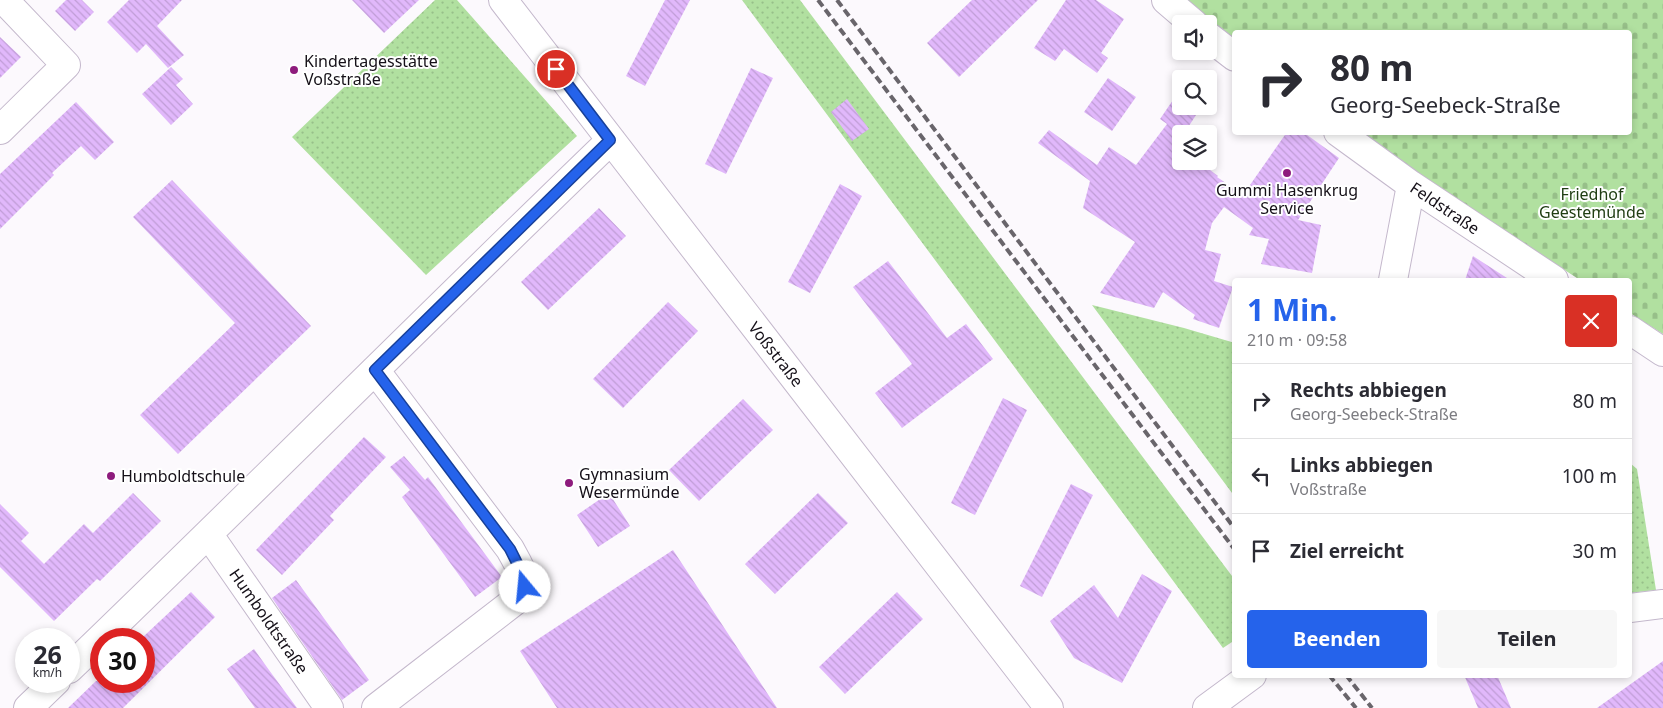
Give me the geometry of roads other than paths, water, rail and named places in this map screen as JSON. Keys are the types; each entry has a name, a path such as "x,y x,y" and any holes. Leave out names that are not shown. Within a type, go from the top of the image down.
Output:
{"street":[{"path":"0,130 66,65 4,0"},
{"name":"Voßstraße","path":"503,0 1049,708"},
{"path":"1166,0 1184,15"},
{"path":"1217,43 1232,55"},
{"name":"Feldstraße","path":"1342,135 1411,185 1551,278"},
{"path":"80,658 610,140"},
{"path":"1393,278 1411,185"},
{"path":"1632,331 1663,352"},
{"path":"375,370 510,549 523,575 525,587 520,597 376,708"},
{"name":"Humboldtstraße","path":"209,534 329,708"},
{"path":"1632,608 1663,604"},
{"path":"1207,708 1248,678"},
{"path":"28,708 44,693"}],"railway":[{"path":"818,0 1232,546"},
{"path":"837,0 1232,525"},
{"path":"1331,678 1356,708"},
{"path":"1348,678 1372,708"}],"place":[{"name":"Kindertagesstätte Voßstraße","path":"294,70"},
{"name":"Gummi Hasenkrug Service","path":"1287,173"},
{"name":"Humboldtschule","path":"111,476"},
{"name":"Gymnasium Wesermünde","path":"569,483"}],"park label":[{"name":"Friedhof Geestemünde","path":"1592,203"}]}
